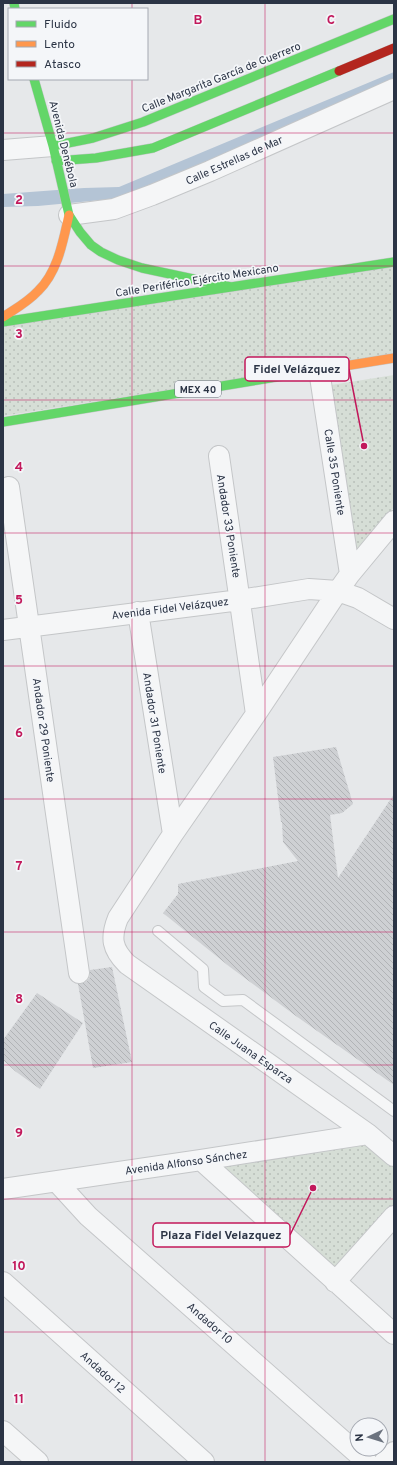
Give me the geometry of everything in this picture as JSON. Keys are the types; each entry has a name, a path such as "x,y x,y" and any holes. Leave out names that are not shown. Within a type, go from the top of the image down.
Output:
{"main road":[{"name":"Calle Margarita García de Guerrero","path":"54,153 93,138 143,122 394,19"},
{"path":"54,153 96,158 153,148 394,48"},
{"name":"Avenida Denébola","path":"34,80 68,212 80,232 91,245 101,252 118,260 142,268 231,287"},
{"name":"Avenida Denébola","path":"3,317 42,287 50,275 59,251 68,212"},
{"name":"Calle Periférico Ejército Mexicano","path":"3,322 394,262"},
{"name":"MEX 40","path":"3,422 394,358"}],"street":[{"name":"Calle Estrellas de Mar","path":"68,212 114,209 152,195 394,89"},
{"path":"3,150 54,153"},
{"name":"Calle 35 Poniente","path":"319,370 350,574"},
{"name":"Andador 33 Poniente","path":"219,456 256,714"},
{"name":"Andador 29 Poniente","path":"9,488 79,973"},
{"path":"173,834 350,574 394,521"},
{"name":"Avenida Fidel Velázquez","path":"3,630 240,600 309,589 338,591 358,598 394,619"},
{"name":"Andador 31 Poniente","path":"138,612 173,834"},
{"name":"Calle Juana Esparza","path":"173,834 118,918 114,928 113,944 118,956 127,964 368,1134 394,1156"},
{"name":"Avenida Alfonso Sánchez","path":"3,1189 368,1134"},
{"path":"201,1160 394,1334"},
{"name":"Andador 10","path":"56,1181 88,1216 367,1462"},
{"path":"335,1282 394,1216"},
{"name":"Andador 12","path":"3,1282 204,1462"},
{"path":"3,1431 38,1462"},
{"path":"384,1462 394,1452"}],"lane":[{"path":"158,931 203,969 204,987 224,1001 243,1000 394,1111"}],"shaded area":[{"path":"394,265 394,354 3,416 3,326"},
{"path":"394,375 394,507 353,565 325,386"},
{"path":"368,1134 394,1156 394,1216 335,1282 201,1160"}],"water":[{"path":"394,72 394,86 123,198 38,206 3,207 3,194 119,187"}],"building":[{"path":"336,747 353,804 342,813 330,815 338,878 394,794 394,1085 296,1016 230,967 163,913 178,894 178,884 298,861 283,842 282,822 273,757"},
{"path":"112,967 132,1062 93,1068 78,984 86,982 90,977 90,970"},
{"path":"37,993 83,1023 40,1089 15,1071 3,1060 3,1040"}],"traffic: fast":[{"path":"14,3 15,8"},
{"path":"53,146 93,138 143,122 394,19"},
{"path":"56,161 96,158 153,148 339,71"},
{"path":"34,80 53,146 69,215 91,245 101,252 118,260 142,268 231,287"},
{"path":"3,322 394,262"},
{"path":"3,422 307,372"}],"traffic: slow":[{"path":"3,317 34,295 45,283 59,256 69,215"},
{"path":"307,372 394,358"}],"traffic: jam":[{"path":"339,71 394,48"}],"place":[{"name":"Fidel Velázquez","path":"364,446"},
{"name":"Plaza Fidel Velazquez","path":"313,1188"}]}
